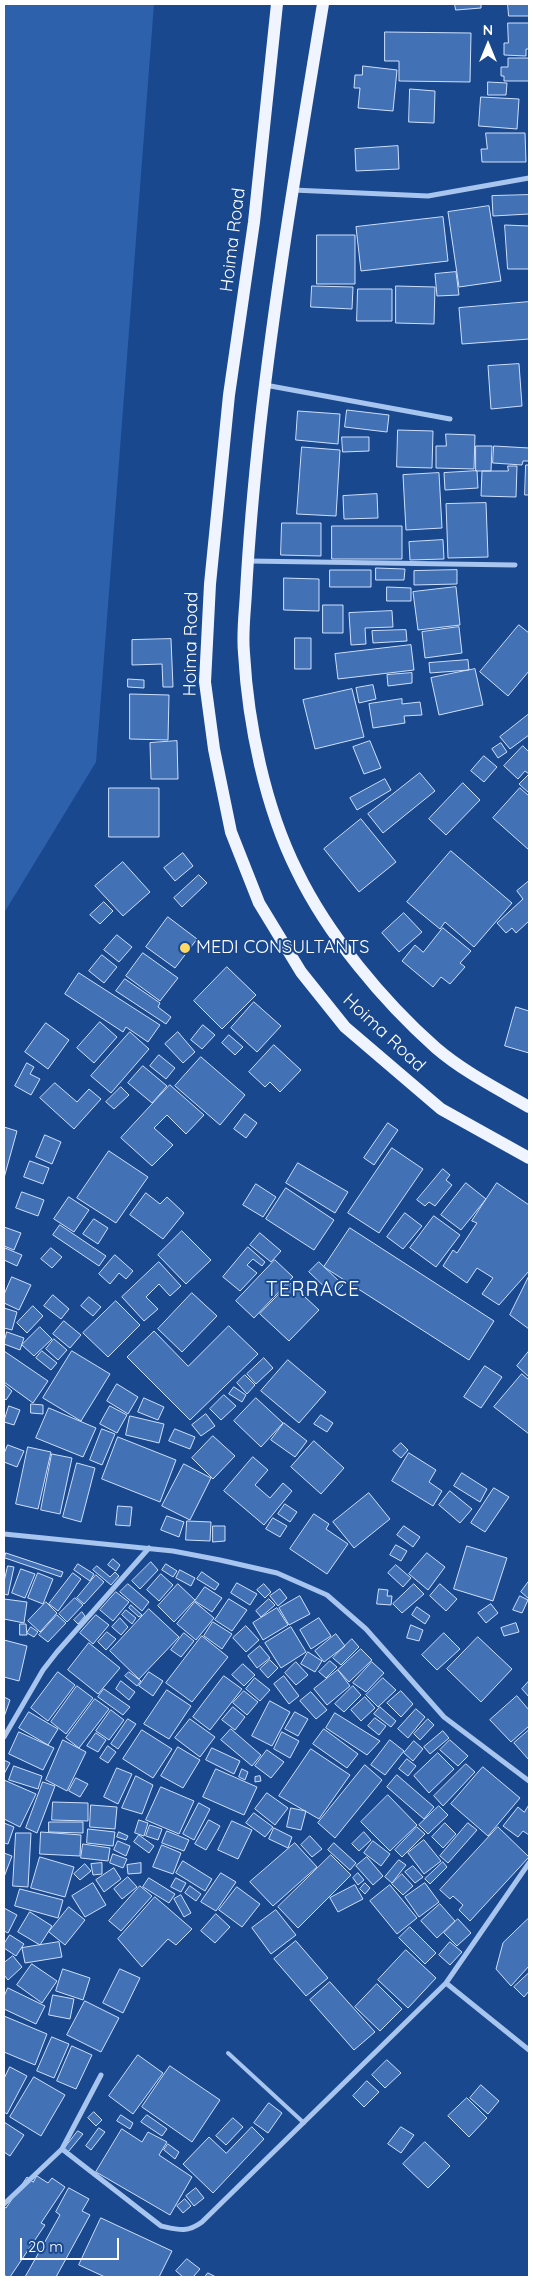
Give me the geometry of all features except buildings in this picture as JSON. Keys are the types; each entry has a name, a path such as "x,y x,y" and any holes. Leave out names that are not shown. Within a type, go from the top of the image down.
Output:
{"main road":[{"name":"Hoima Road","path":"278,4 254,222 230,395 210,584 205,682 214,749 231,832 259,903 301,972 345,1027 441,1109 529,1158"},
{"name":"Hoima Road","path":"323,4 292,190 265,385 248,561 243,650 252,718 269,801 297,871 339,941 384,995 438,1049 479,1078 529,1107"}],"street":[{"path":"292,190 428,196 529,178"},
{"path":"265,385 450,419"},
{"path":"248,561 515,565"},
{"path":"4,1534 149,1548 220,1560 277,1573 327,1595 366,1629 444,1716 529,1781"},
{"path":"4,1737 52,1658 149,1548"},
{"path":"62,2149 161,2226 178,2230 192,2229 202,2222 446,1983 529,1863"},
{"path":"446,1983 529,2050"},
{"path":"4,2204 62,2149 101,2075"}],"lane":[{"path":"228,2053 304,2123"}],"shaded area":[{"path":"4,4 154,4 96,762 4,913"}],"place":[{"name":"MEDI CONSULTANTS","path":"185,948"}],"district":[{"name":"TERRACE","path":"313,1290"}]}
